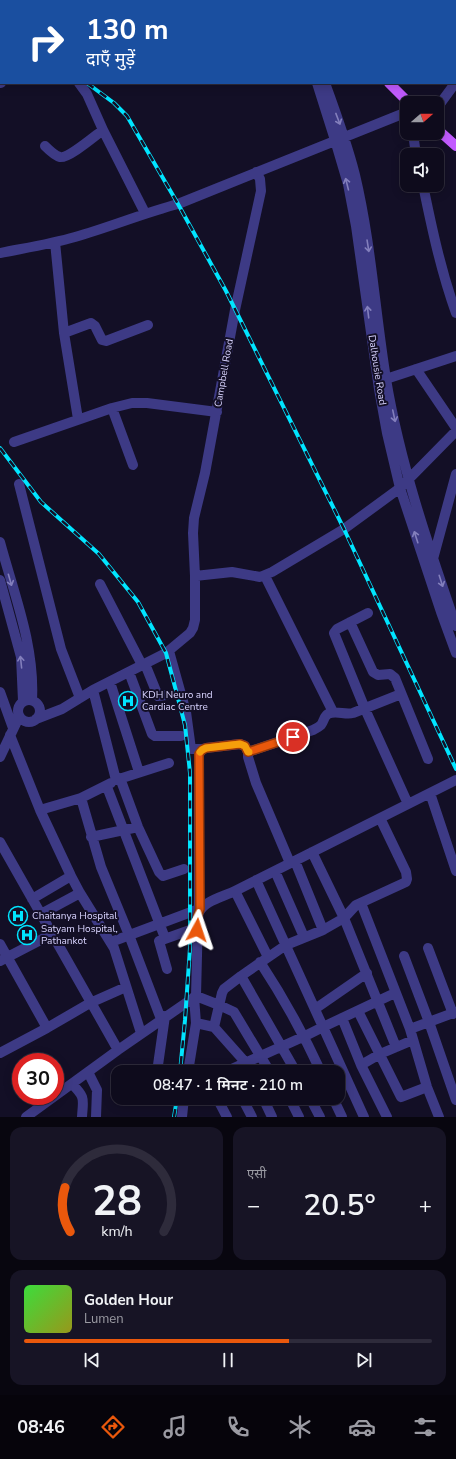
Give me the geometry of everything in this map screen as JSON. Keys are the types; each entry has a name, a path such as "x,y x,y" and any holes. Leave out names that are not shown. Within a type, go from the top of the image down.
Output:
{"main road":[{"path":"390,84 402,96"},
{"path":"444,135 456,146"}],"street":[{"path":"80,84 87,94 103,130 145,213"},
{"name":"Dalhousie Road","path":"317,84 340,138"},
{"name":"Dalhousie Road","path":"325,84 340,138 356,226 369,282 386,379 408,480 456,626"},
{"path":"444,98 455,84"},
{"path":"0,253 78,236 145,213 178,204 400,115"},
{"path":"44,146 59,157 63,157 103,130"},
{"name":"Campbell Road","path":"36,719 62,709 93,690 169,651 190,633 193,628 196,609 193,534 194,518 205,473 235,310 261,192 260,179 256,172"},
{"path":"424,192 445,282 456,313"},
{"path":"56,242 64,333 78,419"},
{"name":"Dalhousie Road","path":"369,282 379,389 387,433 400,488 456,653"},
{"path":"64,333 91,323 95,326 102,340 106,341 148,325"},
{"path":"386,379 456,356"},
{"path":"195,576 232,572 254,576 265,576 344,529 400,488 456,430 416,369"},
{"path":"14,442 78,419 132,403 147,403 217,412"},
{"path":"112,408 133,465"},
{"path":"429,576 456,474"},
{"path":"19,484 61,649 80,698"},
{"path":"0,542 2,559 26,634 32,672 28,700"},
{"path":"265,576 333,712"},
{"path":"0,580 21,657 28,700"},
{"path":"100,584 144,664 158,696 166,695"},
{"path":"368,613 337,629 334,633 365,709 408,804"},
{"path":"350,622 371,669 378,675 393,675 428,759"},
{"path":"169,651 186,712 191,749 202,750 206,748 240,744 245,746 256,783 323,930"},
{"path":"129,672 152,734 155,736 181,736"},
{"path":"110,682 139,772"},
{"path":"93,690 118,779 138,827 161,874 163,876 184,868"},
{"path":"0,692 8,736 71,876 114,948 141,1033"},
{"path":"248,752 313,730 321,725 326,716 333,712 349,714 401,694"},
{"path":"0,757 8,736 19,717 18,712 20,704 28,700 36,703 39,711 36,719 27,721 19,717"},
{"path":"189,1065 196,1023 195,997 198,915 200,909 199,754 202,750"},
{"path":"40,810 81,798 106,787 118,779 169,763"},
{"path":"111,942 200,909 204,905 235,891 456,780"},
{"path":"106,787 165,938"},
{"path":"430,793 456,871"},
{"path":"81,798 91,837 101,867 163,1018 158,1065"},
{"path":"214,1026 224,989 241,976 286,945 323,930 344,918 353,908 361,903 406,882 406,872 380,818"},
{"path":"91,837 138,827"},
{"path":"0,842 118,1050"},
{"path":"312,852 344,918 396,1047"},
{"path":"275,871 304,937"},
{"path":"32,899 71,876"},
{"path":"256,880 364,1117"},
{"path":"235,891 264,959 305,1036 318,1065"},
{"path":"41,914 80,893"},
{"path":"361,903 410,1030 427,1087 439,1117"},
{"path":"167,969 159,942 165,938 190,930"},
{"path":"4,960 52,934"},
{"path":"0,944 4,960 47,1028"},
{"path":"410,1030 454,1013 428,948"},
{"path":"404,956 456,1100"},
{"path":"315,1009 367,973"},
{"path":"241,976 292,1065"},
{"path":"0,1053 90,1003 126,987"},
{"path":"250,1065 261,1056 379,1002 395,993"},
{"path":"195,997 234,1012 266,1065"},
{"path":"26,1117 141,1033 195,997"},
{"path":"358,1011 400,1097 427,1087"},
{"path":"342,1018 361,1065 387,1117"},
{"path":"196,1023 214,1026 246,1065"},
{"path":"361,1065 380,1054 413,1040"},
{"path":"88,1072 97,1090 96,1117"},
{"path":"72,1084 82,1094 82,1117"},
{"path":"182,1117 183,1105"},
{"path":"221,1105 227,1117"},
{"path":"246,1105 252,1117"},
{"path":"266,1105 272,1117"},
{"path":"293,1105 298,1117"},
{"path":"314,1105 320,1117"},
{"path":"336,1105 342,1117"}],"railway":[{"path":"88,84 114,103 127,116 226,291 344,529 456,769"},
{"path":"0,448 41,502 99,554 138,602 166,653 185,725 190,773 190,948 181,1065"},
{"path":"174,1117 176,1105"}],"slow traffic":[{"path":"200,752 206,748 240,744 243,744 249,752"}],"place":[{"name":"KDH Neuro and Cardiac Centre","path":"128,701"},
{"name":"Chaitanya Hospital","path":"18,916"},
{"name":"Satyam Hospital, Pathankot","path":"27,935"}],"route":[{"path":"197,930 200,909 199,754 206,748 240,744 243,744 248,752 293,737"}]}
